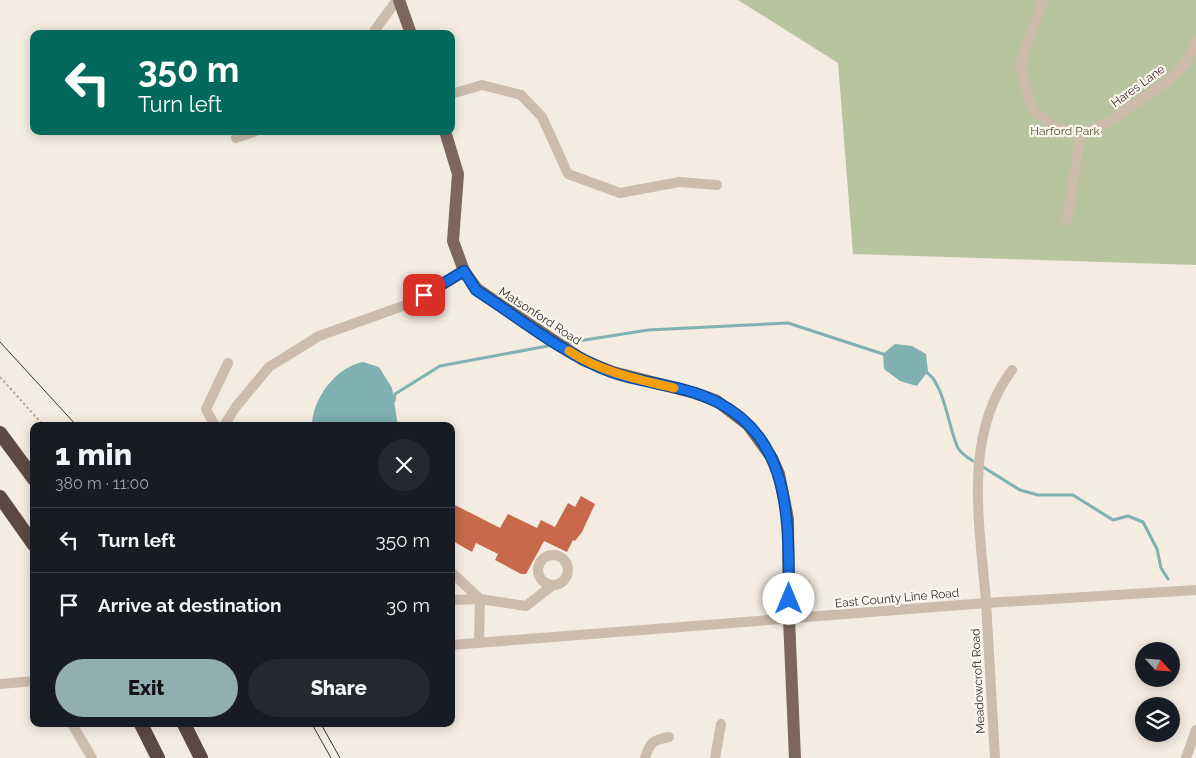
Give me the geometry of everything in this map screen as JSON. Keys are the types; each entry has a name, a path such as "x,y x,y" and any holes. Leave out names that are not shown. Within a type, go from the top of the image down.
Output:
{"highway":[{"path":"0,433 30,474"},
{"path":"0,497 30,539"},
{"path":"142,727 158,758"},
{"path":"186,727 202,758"}],"main road":[{"path":"398,0 409,30"},
{"name":"Matsonford Road","path":"446,135 458,174 453,241 464,271 476,290 583,360 613,372 695,393 716,401 748,425 772,458 779,474 788,520 789,619 795,758"}],"street":[{"path":"375,30 398,0"},
{"path":"1043,0 1020,64 1032,109 1054,126 1080,135 1066,220"},
{"name":"Hares Lane","path":"1080,135 1110,121 1167,82 1186,62 1196,42"},
{"path":"455,93 482,85 521,95 542,117 568,174 597,187 620,193 679,182 717,185"},
{"path":"236,138 245,135"},
{"path":"226,422 235,408 268,367 319,336 414,302 464,271"},
{"path":"212,422 206,409 228,363"},
{"name":"Meadowcroft Road","path":"995,758 977,477 987,416 1000,387 1012,370"},
{"path":"455,576 480,599 479,642"},
{"path":"455,600 480,599 526,606 553,585"},
{"name":"East County Line Road","path":"455,645 986,603 1196,590"},
{"path":"0,684 30,681"},
{"path":"715,758 721,724"},
{"path":"74,727 92,758"},
{"path":"1186,758 1196,730"},
{"path":"645,758 653,739 669,737"}],"path":[{"path":"0,378 40,422"}],"green space":[{"name":"Harford Park","path":"738,0 1196,0 1196,265 853,254 838,63"}],"water":[{"path":"895,344 912,346 926,354 928,371 917,386 900,381 884,369 883,354"},
{"path":"363,362 379,367 392,388 397,422 312,422 316,405 327,386 335,377 353,365"}],"building":[{"path":"581,496 595,504 582,532 575,541 573,540 567,552 544,541 526,574 521,574 495,560 498,554 476,543 472,552 455,542 455,505 500,528 508,514 537,528 541,520 555,527 568,503 575,507"}],"waterway":[{"path":"566,343 648,330 788,323 886,355"},
{"path":"394,401 395,394 440,366 553,345"},
{"path":"924,371 931,376 941,394 958,448 973,461"},
{"path":"983,467 1020,490 1038,495 1073,495 1113,520 1128,516 1143,522 1157,549 1161,568 1168,579"}],"tram line":[{"path":"0,342 73,422"},
{"path":"314,727 331,758"},
{"path":"323,727 340,758"}],"slow traffic":[{"path":"569,351 583,360 613,372 674,388"}],"route":[{"path":"424,295 464,271 476,290 583,360 613,372 695,393 716,401 734,412 759,439 772,458 779,474 788,520 789,599"}]}
